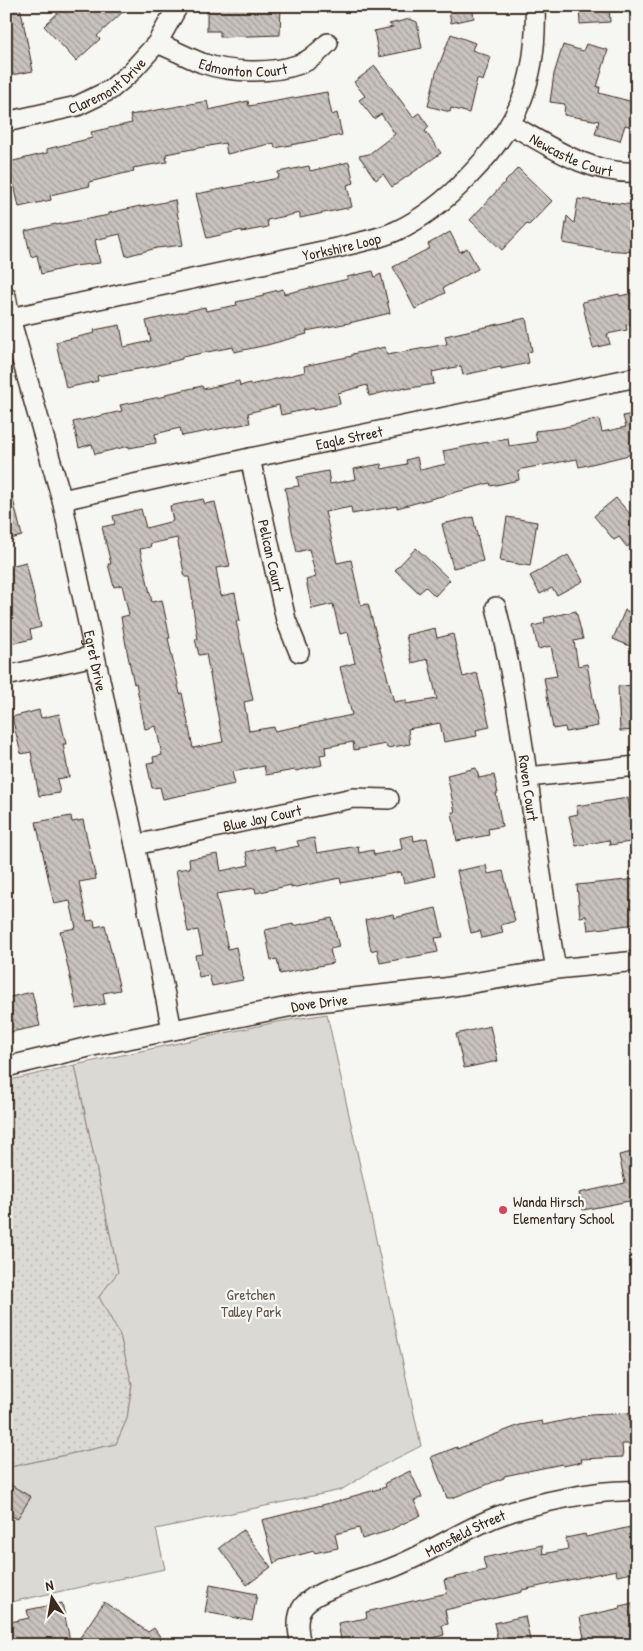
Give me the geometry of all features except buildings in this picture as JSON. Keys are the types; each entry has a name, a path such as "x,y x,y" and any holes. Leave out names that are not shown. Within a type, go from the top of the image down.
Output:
{"street":[{"name":"Claremont Drive","path":"6,122 77,106 110,90 130,74 157,42 178,6"},
{"name":"Yorkshire Loop","path":"10,318 341,247 394,232 419,219 450,195 490,154 519,109 532,67 536,32 535,6"},
{"name":"Edmonton Court","path":"157,42 203,63 234,71 278,70 301,64 312,58 328,44"},
{"name":"Newcastle Court","path":"510,124 572,159 604,170 624,173 637,172"},
{"name":"Egret Drive","path":"6,296 10,318 62,500 172,1030"},
{"name":"Eagle Street","path":"62,500 250,458 637,378"},
{"name":"Pelican Court","path":"250,458 286,620 299,652"},
{"name":"Raven Court","path":"496,607 507,649 545,908 556,969"},
{"path":"6,676 94,656"},
{"path":"527,777 637,766"},
{"name":"Blue Jay Court","path":"135,845 353,798 389,799"},
{"name":"Dove Drive","path":"6,1067 172,1030 308,1003 442,988 556,969 637,961"},
{"name":"Mansfield Street","path":"301,1645 298,1629 299,1617 303,1606 313,1596 394,1567 497,1517 582,1495 637,1491"}],"green space":[{"name":"Gretchen Talley Park","path":"327,1014 421,1446 373,1470 341,1490 156,1529 165,1569 6,1603 6,1468 116,1444 127,1419 132,1384 120,1335 99,1297 118,1272 75,1065 277,1022"},
{"path":"75,1065 118,1272 99,1297 120,1335 132,1384 127,1419 116,1444 6,1468 6,1081"}],"place":[{"name":"Wanda Hirsch Elementary School","path":"503,1210"}]}
